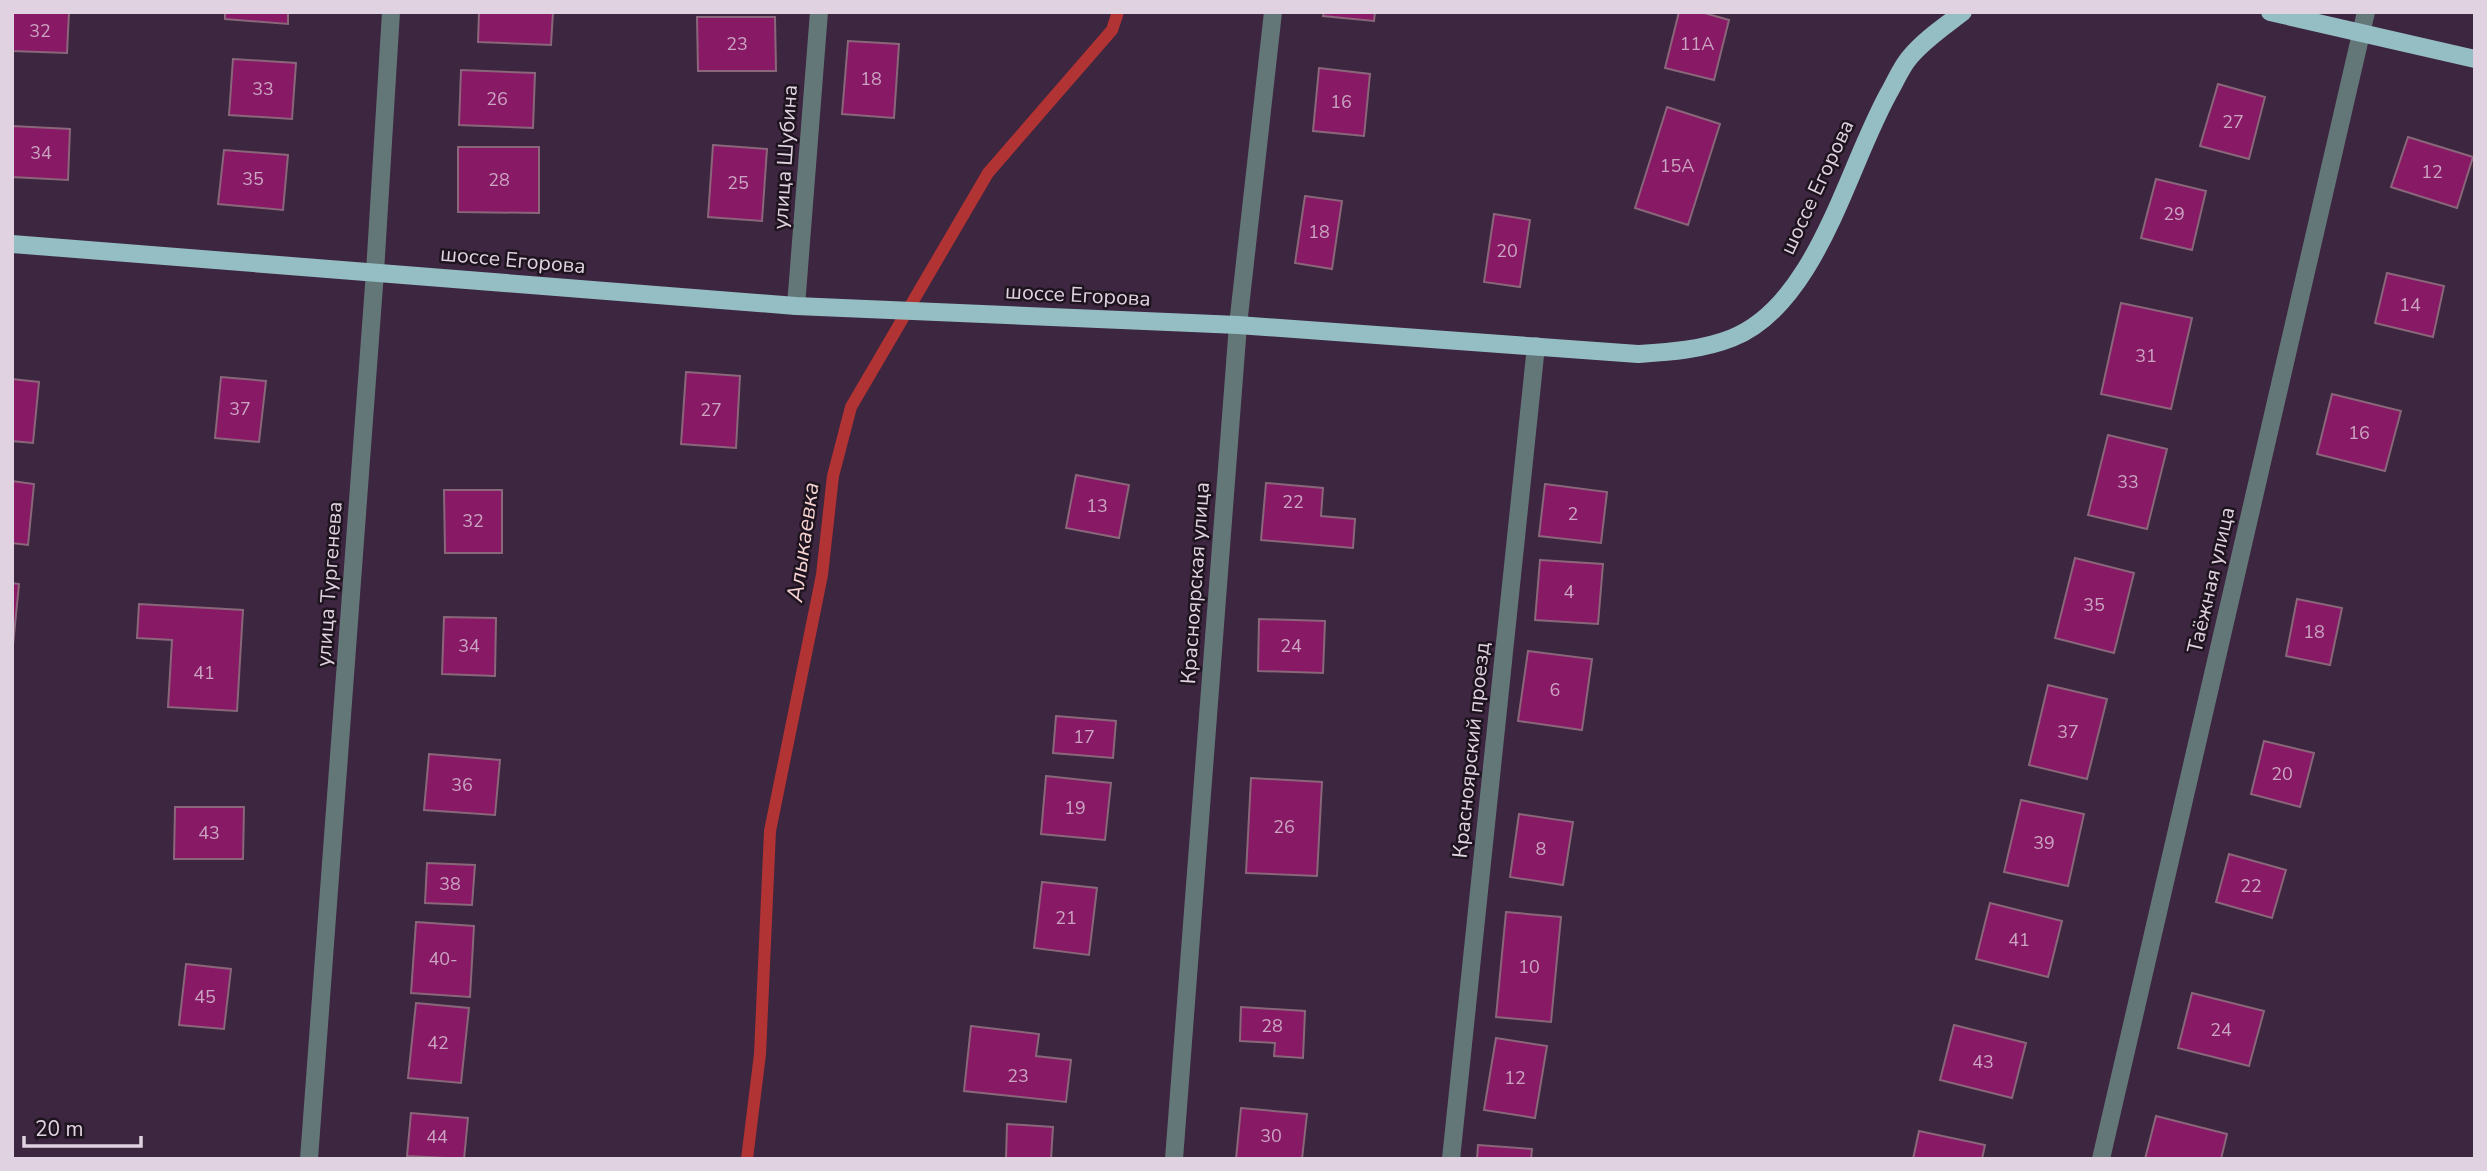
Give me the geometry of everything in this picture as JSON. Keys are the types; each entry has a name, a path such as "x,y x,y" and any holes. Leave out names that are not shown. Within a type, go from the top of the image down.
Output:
{"main road":[{"name":"шоссе Егорова","path":"12,244 796,306 1238,325 1638,354 1685,351 1732,338 1762,321 1796,285 1826,232 1876,114 1909,57 1963,12"},
{"path":"2270,12 2475,59"}],"street":[{"name":"улица Тургенева","path":"309,1159 375,272 391,12"},
{"name":"улица Шубина","path":"796,306 819,12"},
{"name":"Красноярская улица","path":"1174,1159 1238,325 1273,12"},
{"name":"Таёжная улица","path":"2101,1159 2366,12"},
{"name":"Красноярский проезд","path":"1451,1159 1536,346"}],"building":[{"path":"12,12 69,12 67,53 12,51"},
{"path":"225,12 288,12 288,24 225,19"},
{"path":"479,12 553,12 551,45 478,42"},
{"path":"1324,12 1375,12 1374,21 1323,16"},
{"path":"1679,12 1701,12 1729,20 1714,80 1665,68"},
{"path":"697,17 775,17 776,71 698,71"},
{"path":"848,41 899,44 894,118 842,114"},
{"path":"233,59 296,63 292,119 229,115"},
{"path":"1319,68 1370,74 1364,136 1313,131"},
{"path":"461,70 535,73 533,128 459,125"},
{"path":"2218,84 2265,97 2249,159 2200,146"},
{"path":"1667,107 1720,124 1688,225 1635,208"},
{"path":"12,126 70,129 68,180 12,177"},
{"path":"2408,137 2473,157 2457,208 2391,187"},
{"path":"713,145 767,149 762,221 708,217"},
{"path":"458,147 539,147 539,213 458,212"},
{"path":"224,150 288,155 283,210 218,204"},
{"path":"2156,179 2206,191 2192,250 2141,238"},
{"path":"1305,196 1342,201 1332,269 1295,263"},
{"path":"1494,214 1530,220 1520,287 1484,282"},
{"path":"2387,273 2444,286 2433,337 2375,323"},
{"path":"2121,303 2192,318 2171,409 2101,394"},
{"path":"686,372 740,376 736,448 681,444"},
{"path":"221,377 266,381 259,442 215,438"},
{"path":"12,379 39,382 33,443 12,441"},
{"path":"2332,394 2401,411 2385,471 2317,454"},
{"path":"2108,435 2167,449 2147,529 2088,515"},
{"path":"1076,475 1129,485 1119,538 1066,528"},
{"path":"12,481 34,484 28,545 12,543"},
{"path":"1266,483 1323,488 1321,516 1355,519 1353,548 1261,540"},
{"path":"1545,484 1607,492 1601,543 1539,536"},
{"path":"444,490 502,490 502,553 445,553"},
{"path":"2075,558 2134,573 2114,653 2055,638"},
{"path":"1540,560 1603,564 1598,624 1535,620"},
{"path":"12,583 19,584 13,645 12,645"},
{"path":"2297,599 2342,608 2330,665 2286,656"},
{"path":"139,604 243,610 237,711 168,707 172,640 137,638"},
{"path":"444,617 496,618 495,676 442,674"},
{"path":"1259,619 1325,621 1323,673 1258,671"},
{"path":"1528,651 1592,659 1582,730 1518,721"},
{"path":"2048,685 2107,699 2087,779 2029,765"},
{"path":"1056,716 1116,721 1113,758 1053,753"},
{"path":"2264,741 2314,753 2300,807 2251,794"},
{"path":"429,754 500,760 495,815 424,810"},
{"path":"1046,776 1111,783 1105,840 1041,834"},
{"path":"1251,778 1322,782 1317,876 1246,873"},
{"path":"2021,800 2084,814 2068,886 2004,872"},
{"path":"175,807 244,807 243,859 174,859"},
{"path":"1519,814 1573,822 1563,885 1510,877"},
{"path":"2229,854 2286,870 2272,918 2216,902"},
{"path":"427,863 475,865 472,905 425,903"},
{"path":"1042,882 1097,888 1089,955 1034,948"},
{"path":"1990,903 2062,921 2048,977 1976,959"},
{"path":"1506,912 1561,917 1551,1022 1496,1017"},
{"path":"416,922 474,926 470,997 411,993"},
{"path":"186,964 231,969 224,1029 179,1025"},
{"path":"2192,993 2264,1011 2249,1066 2178,1048"},
{"path":"416,1003 469,1008 461,1083 408,1078"},
{"path":"1241,1007 1305,1011 1303,1058 1274,1056 1275,1043 1240,1041"},
{"path":"1954,1025 2026,1043 2012,1098 1940,1080"},
{"path":"971,1026 1039,1034 1036,1056 1071,1060 1066,1102 964,1091"},
{"path":"1496,1038 1547,1046 1535,1118 1484,1110"},
{"path":"1241,1108 1307,1114 1302,1159 1236,1159"},
{"path":"411,1113 468,1118 464,1159 407,1156"},
{"path":"2156,1116 2227,1134 2221,1159 2145,1159"},
{"path":"1007,1124 1053,1127 1051,1159 1006,1159"},
{"path":"1919,1131 1985,1145 1982,1159 1913,1159"},
{"path":"1478,1145 1532,1149 1531,1159 1477,1159"}],"waterway":[{"name":"Алыкаевка","path":"747,1159 760,1054 770,831 822,575 833,476 851,407 988,173 1112,30 1118,12"}]}
